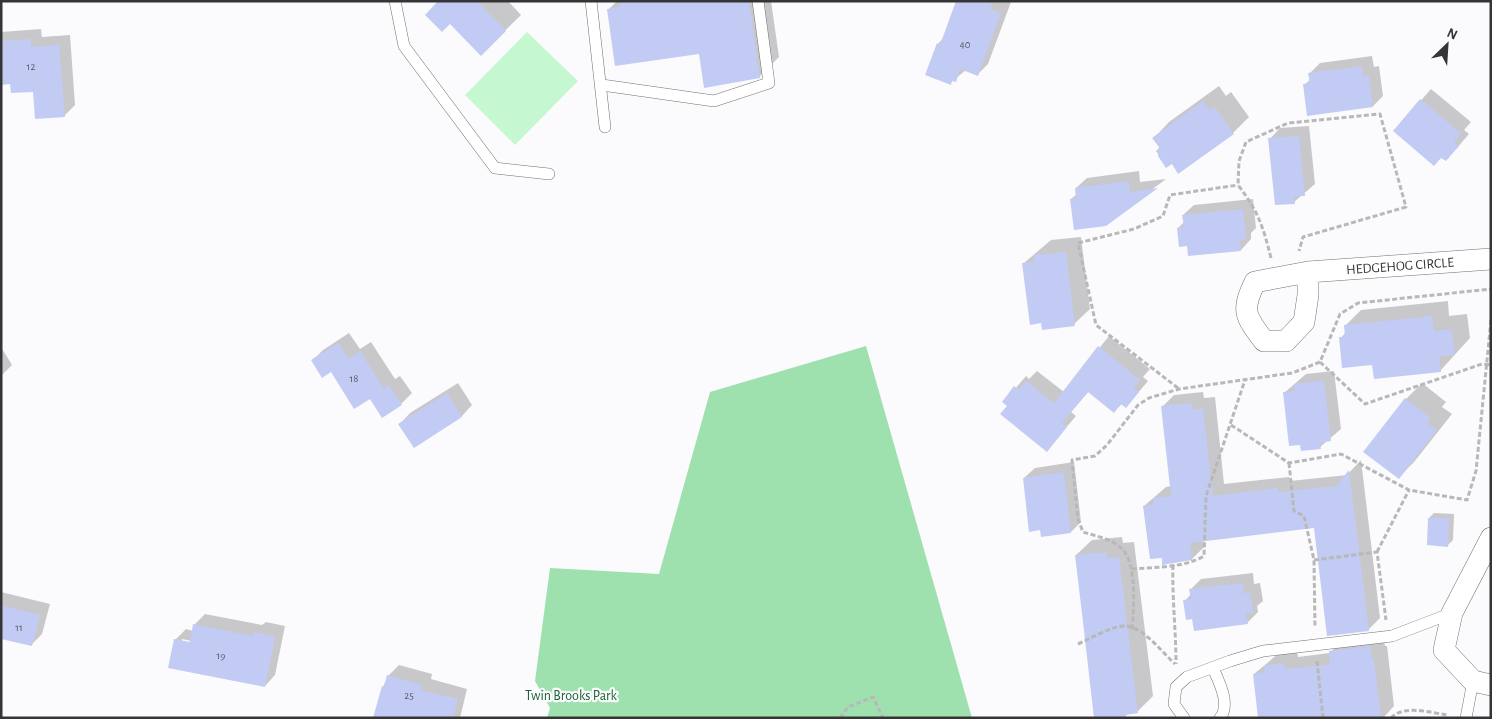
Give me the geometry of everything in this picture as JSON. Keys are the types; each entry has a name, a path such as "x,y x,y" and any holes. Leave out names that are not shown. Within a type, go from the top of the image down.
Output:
{"street":[{"name":"HEDGEHOG CIRCLE","path":"1303,263 1308,295 1304,322 1286,341 1264,341 1247,319 1246,302 1255,282 1276,278 1303,263 1491,259"},
{"path":"1482,683 1444,650 1452,613 1491,538"}],"lane":[{"path":"395,1 404,46 495,168 550,174"},
{"path":"590,1 602,85 605,127"},
{"path":"602,85 714,101 769,83 758,1"},
{"path":"1184,718 1174,704 1176,687 1188,677 1263,651 1388,636 1452,613"},
{"path":"1213,668 1224,700 1223,713 1220,718"},
{"path":"1466,718 1482,683"}],"path":[{"path":"1276,278 1263,225 1252,204 1238,185 1239,161 1246,142 1288,123 1380,114 1406,207 1303,236 1303,263"},
{"path":"1178,389 1096,325 1078,243 1134,229 1163,216 1170,195 1238,185"},
{"path":"1132,629 1132,569 1123,549 1106,539 1083,532 1078,519 1072,460 1095,456 1107,445 1138,406 1149,398 1178,389 1292,373 1320,362 1340,314 1358,303 1491,289"},
{"path":"1231,424 1289,463 1341,454 1409,490 1467,500 1476,470 1489,365 1491,320"},
{"path":"1320,362 1365,404 1489,365"},
{"path":"1132,569 1173,565 1198,560 1204,556 1206,496 1245,380"},
{"path":"1289,463 1294,512 1304,516 1314,560 1315,645 1323,718"},
{"path":"1388,636 1377,552 1409,490"},
{"path":"1314,560 1377,552"},
{"path":"1173,565 1172,603 1176,633 1176,665"},
{"path":"1078,644 1104,632 1126,626 1143,634 1188,677"},
{"path":"840,718 848,707 873,697 884,718"},
{"path":"1391,718 1395,714 1408,710 1466,718"}],"green space":[{"path":"527,32 578,81 515,145 465,95"},
{"name":"Twin Brooks Park","path":"866,346 972,718 547,718 550,708 535,681 550,568 659,574 710,392"}],"building":[{"path":"438,1 477,1 506,31 481,56 450,24 442,32 425,15"},
{"path":"619,1 749,1 760,78 704,88 699,54 615,66 607,9 620,7"},
{"path":"956,1 993,1 990,9 1001,13 978,76 960,69 956,82 952,81 951,85 925,75 937,43 940,45"},
{"path":"31,39 31,47 59,45 65,117 35,119 33,92 11,93 10,84 1,85 1,41"},
{"path":"1362,66 1363,77 1369,76 1373,107 1307,116 1303,84 1310,83 1308,73"},
{"path":"1420,99 1461,133 1454,142 1459,146 1446,161 1441,158 1434,166 1393,131"},
{"path":"1203,101 1210,110 1215,107 1234,134 1178,174 1172,164 1166,168 1158,156 1159,147 1152,138"},
{"path":"1299,136 1305,196 1294,196 1295,204 1275,205 1268,138"},
{"path":"1129,181 1130,192 1158,188 1106,226 1074,230 1070,199 1076,198 1075,188"},
{"path":"1243,209 1246,239 1240,240 1241,251 1188,256 1187,246 1179,247 1177,228 1184,227 1182,215"},
{"path":"1066,252 1075,326 1042,330 1041,323 1030,325 1022,263 1034,262 1034,255"},
{"path":"1432,316 1434,331 1452,329 1455,355 1439,356 1441,372 1374,379 1372,365 1342,368 1339,337 1345,337 1344,325"},
{"path":"338,343 349,359 360,351 384,389 389,385 402,405 382,418 370,399 354,409 331,372 322,378 311,360"},
{"path":"1098,346 1140,380 1134,388 1139,392 1126,408 1121,404 1114,413 1088,392 1062,423 1067,427 1047,452 1000,414 1007,406 1002,402 1014,386 1019,390 1026,381 1054,403"},
{"path":"1324,381 1331,441 1320,443 1321,449 1301,451 1300,445 1289,446 1283,392 1295,391 1294,384"},
{"path":"447,393 462,417 414,448 398,424"},
{"path":"1405,398 1431,418 1427,423 1437,430 1399,479 1363,452"},
{"path":"1192,403 1193,410 1203,408 1213,496 1278,488 1278,492 1336,486 1349,470 1369,631 1327,636 1314,528 1190,543 1192,560 1162,565 1162,558 1150,559 1143,506 1154,504 1153,498 1171,496 1161,406"},
{"path":"1064,472 1071,533 1041,537 1040,530 1029,532 1023,478"},
{"path":"1428,518 1449,518 1448,547 1427,545"},
{"path":"1107,552 1107,558 1119,557 1138,713 1126,715 1126,718 1094,718 1075,555"},
{"path":"1242,583 1244,593 1250,593 1253,613 1246,613 1248,624 1194,631 1192,619 1186,620 1183,600 1191,599 1189,589"},
{"path":"1,605 40,615 32,646 1,639"},
{"path":"193,624 253,636 254,632 275,637 265,687 168,668 174,639 190,642"},
{"path":"1370,646 1372,659 1374,659 1381,718 1258,718 1253,674 1265,672 1264,666 1284,663 1285,669 1330,665 1329,651"},
{"path":"387,675 422,685 421,690 458,699 453,718 373,718"}]}
